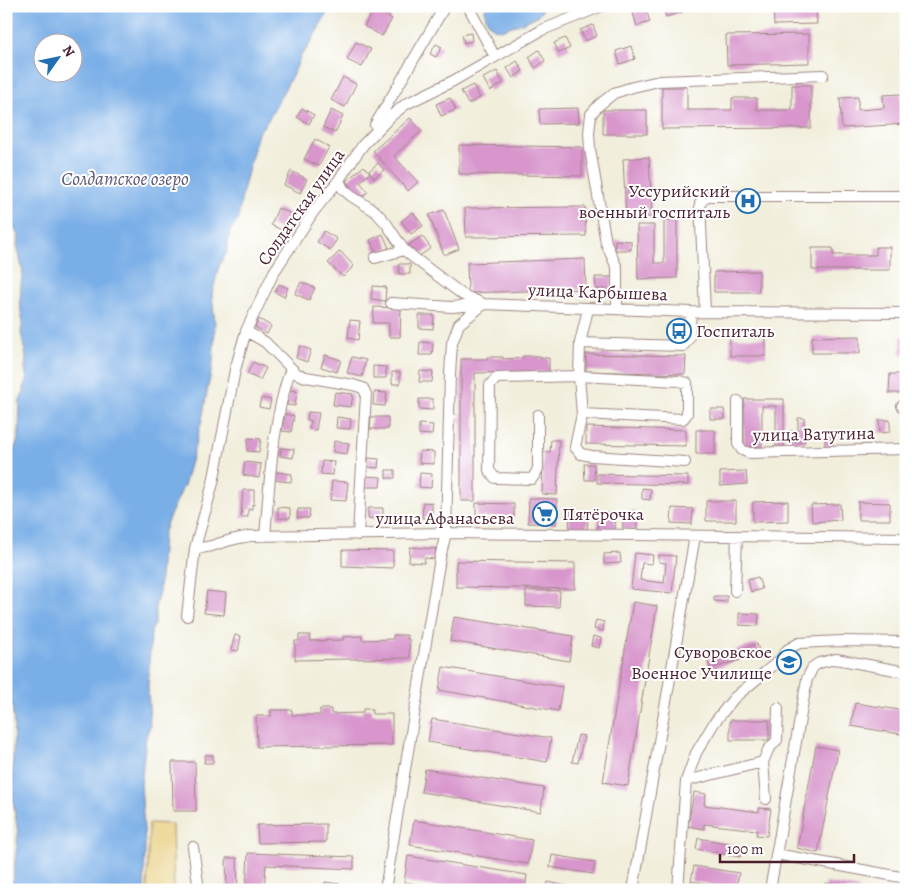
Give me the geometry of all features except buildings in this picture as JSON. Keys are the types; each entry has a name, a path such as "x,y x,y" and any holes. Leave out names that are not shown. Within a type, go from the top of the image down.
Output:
{"street":[{"path":"363,145 445,6"},
{"path":"468,6 495,57"},
{"name":"Солдатская улица","path":"187,616 195,548 213,483 235,370 246,330 274,272 288,249 363,145 390,116 406,104 542,30 602,6"},
{"path":"617,309 616,268 606,243 590,149 591,114 614,93 633,86 659,81 823,75"},
{"name":"улица Карбышева","path":"339,180 343,189 375,212 386,223 404,250 463,295 484,304 690,312 906,312"},
{"path":"705,312 700,203 707,196 906,196"},
{"path":"375,258 404,250"},
{"path":"391,304 452,307 484,304"},
{"path":"385,890 440,558 446,533 452,343 459,324 484,304"},
{"path":"588,309 580,343 579,376 582,414 576,447 581,454 613,458 685,462"},
{"path":"580,343 683,346 689,338 690,312"},
{"path":"246,330 265,342 297,374 363,388 366,394 358,534"},
{"path":"265,536 271,459 277,416 291,368"},
{"path":"538,415 538,469 532,479 495,478 489,470 490,385 497,378 579,376 687,383 687,414 684,419 582,414"},
{"name":"улица Ватутина","path":"738,401 738,444 742,450 749,453 906,449"},
{"name":"улица Афанасьева","path":"195,548 202,549 250,536 358,534 446,533 906,538"},
{"path":"634,890 695,536"},
{"path":"735,591 737,536"},
{"path":"678,890 686,781 696,753 714,723 734,698 781,659 787,650 799,643 841,641 906,642"},
{"path":"770,890 807,679 813,667 819,663 836,659 906,672"},
{"path":"766,799 763,762 768,750 777,740 778,708"},
{"path":"686,781 763,762"},
{"path":"193,847 199,890"},
{"path":"776,854 906,878"}],"sand":[{"path":"149,823 172,824 174,890 147,890"}],"water":[{"name":"Солдатское озеро","path":"6,6 331,6 308,47 300,57 268,120 258,133 242,195 238,220 230,231 226,254 219,266 212,294 215,325 213,363 202,420 185,483 163,535 159,592 155,607 155,622 151,631 148,686 150,726 146,737 141,784 145,845 144,890 12,890 18,834 12,785 14,724 9,679 12,622 6,570 12,518 10,505 13,471 10,466 19,433 20,400 27,380 26,358 21,332 23,321 20,297 23,273 17,244 19,237 12,223 6,199"},
{"path":"487,6 541,6 542,11 529,20 497,30 487,20 485,9"}],"place":[{"name":"Уссурийский военный госпиталь","path":"748,201"},
{"name":"Госпиталь","path":"679,331"},
{"name":"Пятёрочка","path":"545,514"},
{"name":"Суворовское Военное Училище","path":"789,662"}]}
